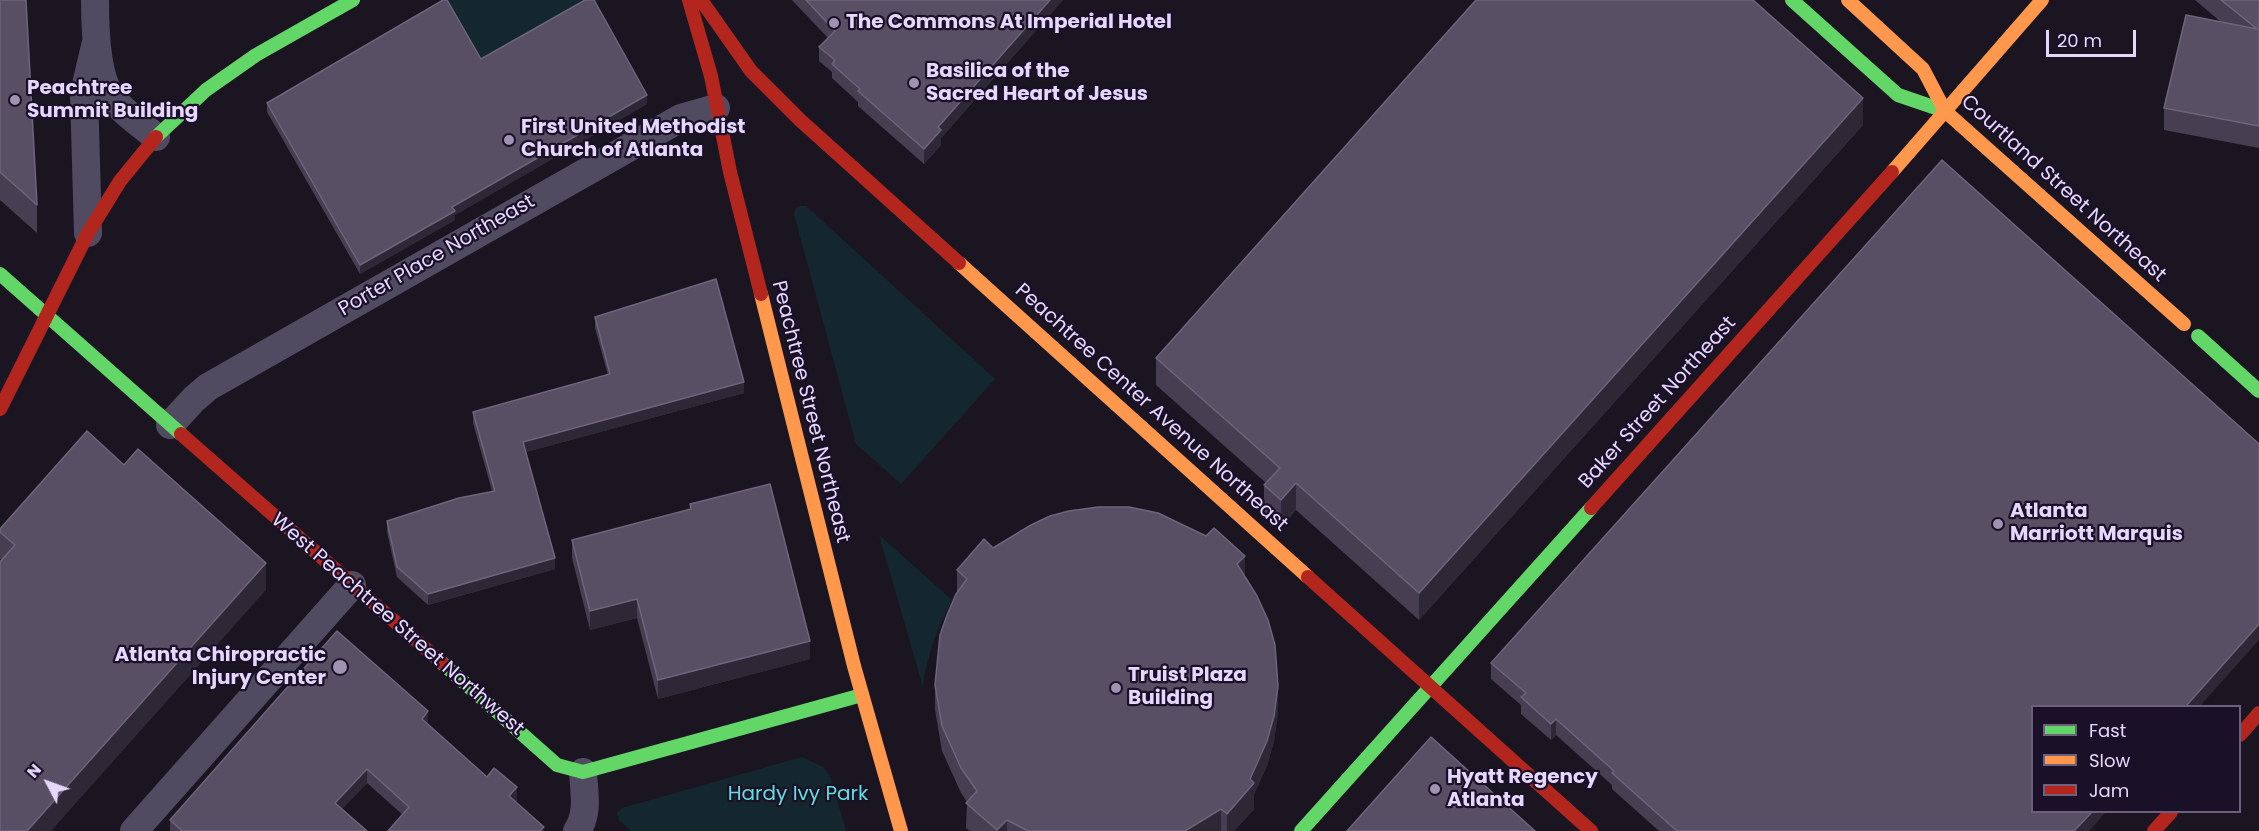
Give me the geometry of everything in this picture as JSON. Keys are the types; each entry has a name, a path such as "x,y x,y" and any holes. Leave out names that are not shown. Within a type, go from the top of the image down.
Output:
{"main road":[{"path":"0,410 88,233 120,181 156,137 207,90 256,55 353,0"},
{"name":"Peachtree Street Northeast","path":"689,0 711,76 716,108 746,236 862,695 901,831"},
{"name":"Peachtree Center Avenue Northeast","path":"701,0 752,71 800,120 1591,831"},
{"path":"1792,0 1898,95 1945,111"},
{"name":"Courtland Street Northeast","path":"1848,0 1923,69 1945,111 2184,324"},
{"name":"Baker Street Northeast","path":"1301,831 2042,0"},
{"name":"West Peachtree Street Northwest","path":"0,274 551,760 570,770 583,772"},
{"path":"2198,336 2259,391"},
{"path":"583,772 862,695"},
{"path":"2241,734 2259,713"},
{"path":"2154,831 2170,813"}],"street":[{"path":"95,0 96,42 109,93 123,109 156,137"},
{"path":"88,233 84,93 96,42"},
{"name":"Porter Place Northeast","path":"170,425 208,387 681,118 716,108"},
{"path":"134,831 352,585"},
{"path":"582,829 585,809 583,772"}],"green space":[{"path":"443,0 601,0 481,68"},
{"path":"806,206 995,379 901,484 856,444 794,214 795,209"},
{"path":"879,535 952,600 933,642 923,687"},
{"name":"Hardy Ivy Park","path":"802,757 823,767 830,776 846,831 631,831 619,820 617,813 622,808"}],"building":[{"name":"Peachtree Summit Building","path":"0,0 26,0 37,205 0,172"},
{"name":"First United Methodist Church of Atlanta","path":"443,0 447,0 481,59 585,0 594,0 647,95 452,207 455,211 360,265 267,103"},
{"name":"Basilica of the Sacred Heart of Jesus","path":"806,0 1050,0 938,127 941,130 924,149 858,91 860,89 832,64 835,60 819,47 835,31"},
{"path":"1476,0 1753,0 1863,98 1419,593 1296,483 1281,500 1264,485 1280,468 1156,358"},
{"path":"2221,0 2259,0 2259,126 2164,108 2186,15 2257,29"},
{"name":"Atlanta Marriott Marquis","path":"1942,160 2259,444 2259,624 2187,705 2031,705 2031,813 2091,813 2074,831 1677,831 1556,719 1551,724 1521,697 1526,693 1491,663"},
{"path":"716,279 744,382 523,442 555,558 428,594 397,567 387,521 459,498 495,491 473,412 610,374 595,317"},
{"path":"87,431 124,465 138,449 266,563 27,831 0,831 0,562 15,545 0,532 0,529"},
{"path":"770,484 810,641 658,680 637,599 590,611 572,540 691,509 690,504"},
{"name":"Truist Plaza Building","path":"1098,507 1129,507 1158,513 1206,536 1214,528 1245,556 1237,564 1257,596 1268,620 1275,645 1278,686 1274,716 1267,741 1250,779 1254,783 1227,814 1221,809 1185,831 1028,831 1007,820 997,830 966,803 977,791 961,768 942,726 935,685 940,635 956,594 967,579 957,570 984,539 993,548 1050,516"},
{"path":"337,631 428,711 422,719 487,777 494,768 517,787 509,796 544,827 540,831 388,831 409,807 367,769 335,803 367,831 182,831 170,820"},
{"name":"Hyatt Regency Atlanta","path":"1431,737 1535,831 1347,831"}],"traffic: fast":[{"path":"156,137 206,90 256,55 353,0"},
{"path":"1792,0 1898,95 1945,111"},
{"path":"0,274 181,434"},
{"path":"2198,336 2259,391"},
{"path":"1301,831 1591,508"},
{"path":"442,663 557,765 583,772 862,695"}],"traffic: slow":[{"path":"1848,0 1923,69 1945,111 2184,324"},
{"path":"1892,172 2042,0"},
{"path":"959,263 1308,577"},
{"path":"761,294 854,666 901,831"}],"traffic: jam":[{"path":"689,0 711,76 730,172 761,294"},
{"path":"701,0 751,71 800,120 959,263"},
{"path":"0,409 88,233 120,181 156,137"},
{"path":"1591,508 1892,172"},
{"path":"181,434 442,663"},
{"path":"1308,577 1591,831"},
{"path":"2241,734 2259,713"},
{"path":"2154,831 2170,813"}],"place":[{"name":"The Commons At Imperial Hotel","path":"834,23"},
{"name":"Basilica of the Sacred Heart of Jesus","path":"914,83"},
{"name":"Peachtree Summit Building","path":"15,100"},
{"name":"First United Methodist Church of Atlanta","path":"509,140"},
{"name":"Atlanta Marriott Marquis","path":"1998,524"},
{"name":"Atlanta Chiropractic Injury Center","path":"340,667"},
{"name":"Truist Plaza Building","path":"1116,688"},
{"name":"Hyatt Regency Atlanta","path":"1435,789"}]}
